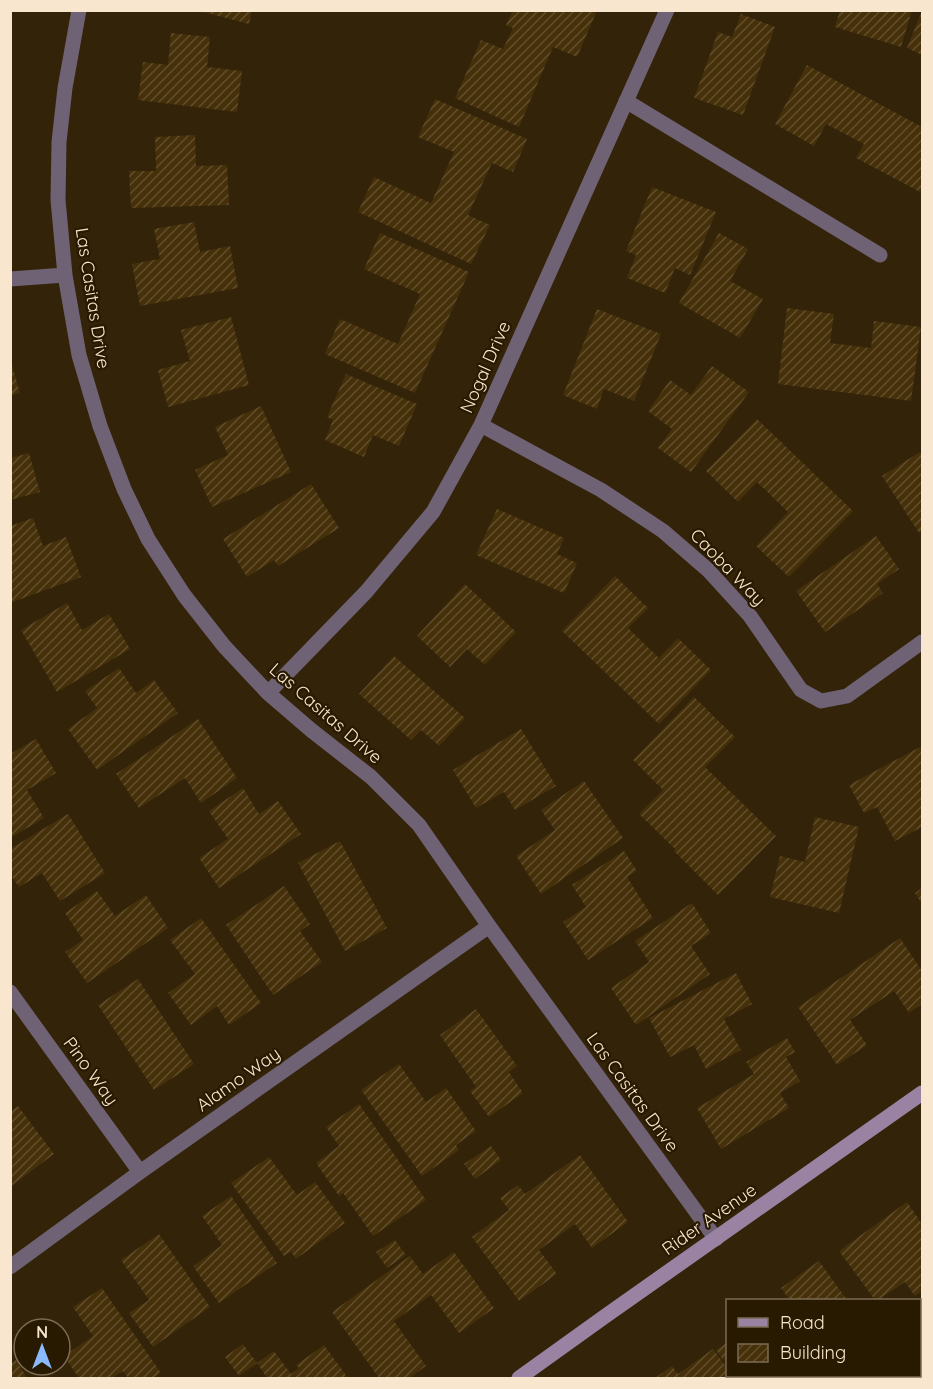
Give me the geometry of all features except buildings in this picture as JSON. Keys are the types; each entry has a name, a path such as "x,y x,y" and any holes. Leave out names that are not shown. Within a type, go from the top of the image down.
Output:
{"street":[{"name":"Las Casitas Drive","path":"79,10 65,88 59,142 58,200 65,275 79,355 100,426 124,489 148,539 184,596 224,646 268,693 371,777 419,825 489,926 716,1239"},
{"name":"Nogal Drive","path":"268,693 366,592 433,512 481,425 667,10"},
{"path":"626,101 880,255"},
{"path":"10,279 65,275"},
{"name":"Caoba Way","path":"481,425 601,490 663,531 708,570 750,616 801,690 821,701 847,696 922,642"},
{"name":"Alamo Way","path":"10,1267 140,1172 489,926"},
{"name":"Pino Way","path":"10,992 140,1172"},
{"name":"Rider Avenue","path":"519,1378 922,1093"}]}
